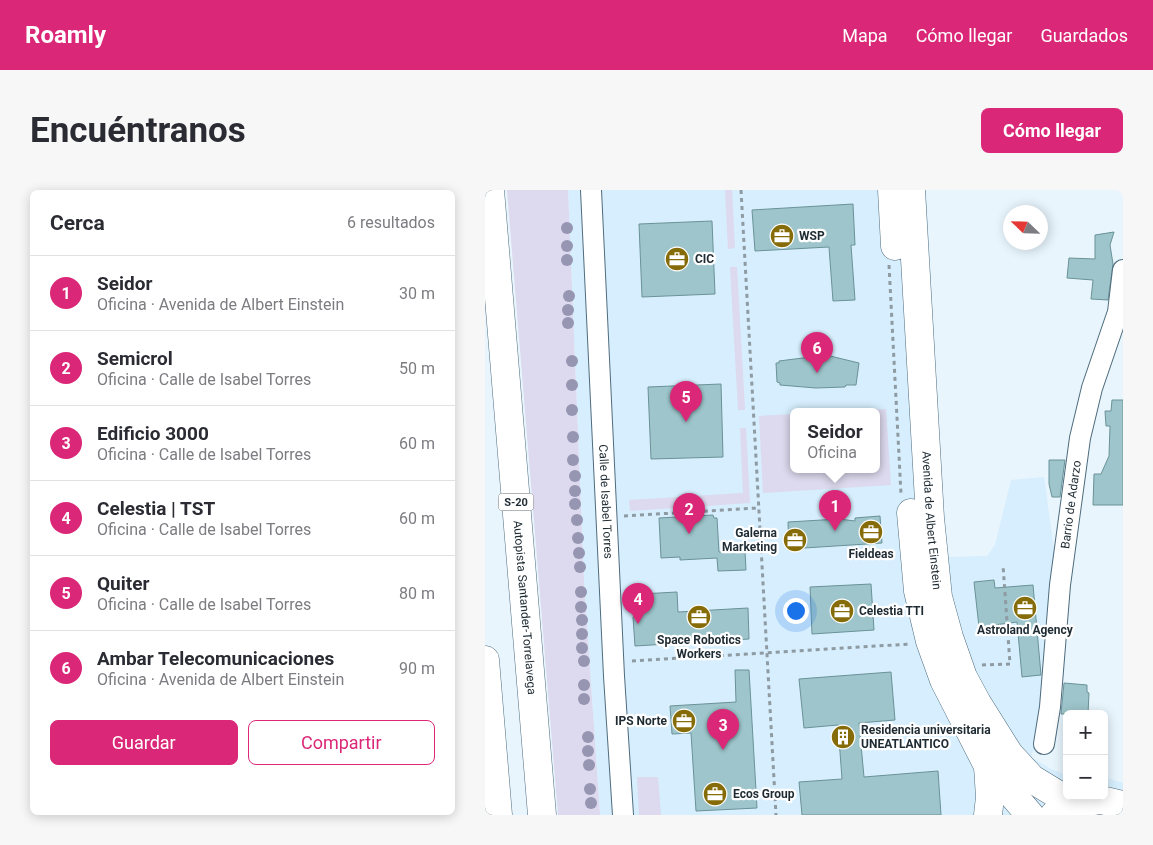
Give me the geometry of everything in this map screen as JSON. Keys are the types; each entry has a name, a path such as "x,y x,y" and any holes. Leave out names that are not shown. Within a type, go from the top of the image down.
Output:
{"main road":[{"name":"Autopista Santander-Torrelavega","path":"490,190 542,815"},
{"name":"Avenida de Albert Einstein","path":"892,190 915,574 918,591 930,641 944,680 988,766 1029,815"},
{"name":"Avenida de Albert Einstein","path":"911,190 930,518 938,597 959,666 977,703 1009,754 1031,779 1064,809"},
{"path":"485,660 498,815"},
{"name":"Avenida de Albert Einstein","path":"988,766 990,797 988,815"},
{"path":"1064,809 1101,800 1123,805"}],"street":[{"name":"Calle de Isabel Torres","path":"591,190 614,669 623,815"},
{"name":"Barrio de Adarzo","path":"1044,744 1050,708 1060,585 1080,438 1091,388 1118,312 1123,270"}],"path":[{"path":"741,190 775,815"},
{"path":"618,517 758,508"},
{"path":"959,666 1010,664 1003,565"},
{"path":"626,661 916,643"}],"shaded area":[{"path":"507,190 568,190 584,581 600,815 558,815"},
{"path":"568,190 926,190 946,557 987,556 995,545 1011,480 1044,477 1054,549 1060,549 1042,729 1031,757 1063,774 1063,800 1108,800 1108,778 1123,783 1123,815 600,815 584,581"},
{"path":"725,190 732,190 735,248 728,249"},
{"path":"730,267 737,267 745,410 738,410"},
{"path":"880,409 886,409 891,485 763,493 759,416 790,414 790,473 880,473"},
{"path":"740,428 746,428 750,503 630,511 629,500 743,493"},
{"path":"637,777 658,777 661,815 639,815"}],"building":[{"path":"853,204 855,245 851,245 855,300 833,301 829,247 755,251 752,210"},
{"name":"CIC","path":"712,221 715,294 642,297 639,224"},
{"path":"1114,232 1110,245 1113,264 1108,300 1091,299 1093,280 1067,278 1069,258 1095,259 1095,235"},
{"path":"826,355 859,363 856,385 816,388 780,385 777,382 776,363 779,363 779,361"},
{"path":"721,384 723,457 651,459 648,387"},
{"path":"1112,400 1123,400 1123,505 1093,505 1094,474 1101,474 1109,456 1110,426 1106,426 1105,411 1111,411"},
{"path":"1049,460 1065,460 1060,497 1052,497 1049,484"},
{"path":"713,515 714,518 717,518 719,552 745,551 746,570 718,571 717,558 680,560 680,557 661,558 659,518"},
{"path":"880,516 882,543 789,549 788,522 839,519 855,521 855,518"},
{"path":"994,580 995,588 1033,585 1041,675 1022,677 1017,622 979,627 974,582"},
{"name":"Celestia TTI","path":"871,584 874,630 812,634 810,587"},
{"path":"677,592 678,612 748,608 749,639 635,646 633,617 642,616 641,594"},
{"path":"735,670 749,670 757,808 696,811 691,733 672,734 670,706 736,702"},
{"name":"Residencia universitaria UNEATLANTICO","path":"891,672 895,720 859,723 864,777 938,771 941,815 802,815 799,782 842,779 838,725 804,728 799,679"},
{"path":"1064,683 1087,685 1087,692 1089,693 1088,710 1063,710 1063,714 1061,714"}],"place":[{"name":"WSP","path":"782,236"},
{"name":"CIC","path":"677,259"},
{"name":"Ambar Telecomunicaciones","path":"817,373"},
{"name":"Quiter","path":"686,422"},
{"name":"Seidor","path":"835,531"},
{"name":"Fieldeas","path":"871,532"},
{"name":"Semicrol","path":"689,534"},
{"name":"Galerna Marketing","path":"795,540"},
{"name":"Astroland Agency","path":"1025,608"},
{"name":"Celestia TTI","path":"842,611"},
{"name":"Space Robotics Workers","path":"699,617"},
{"name":"Celestia | TST","path":"638,624"},
{"name":"IPS Norte","path":"684,721"},
{"name":"Residencia universitaria UNEATLANTICO","path":"843,737"},
{"name":"Edificio 3000","path":"723,750"},
{"name":"Ecos Group","path":"715,794"}]}
